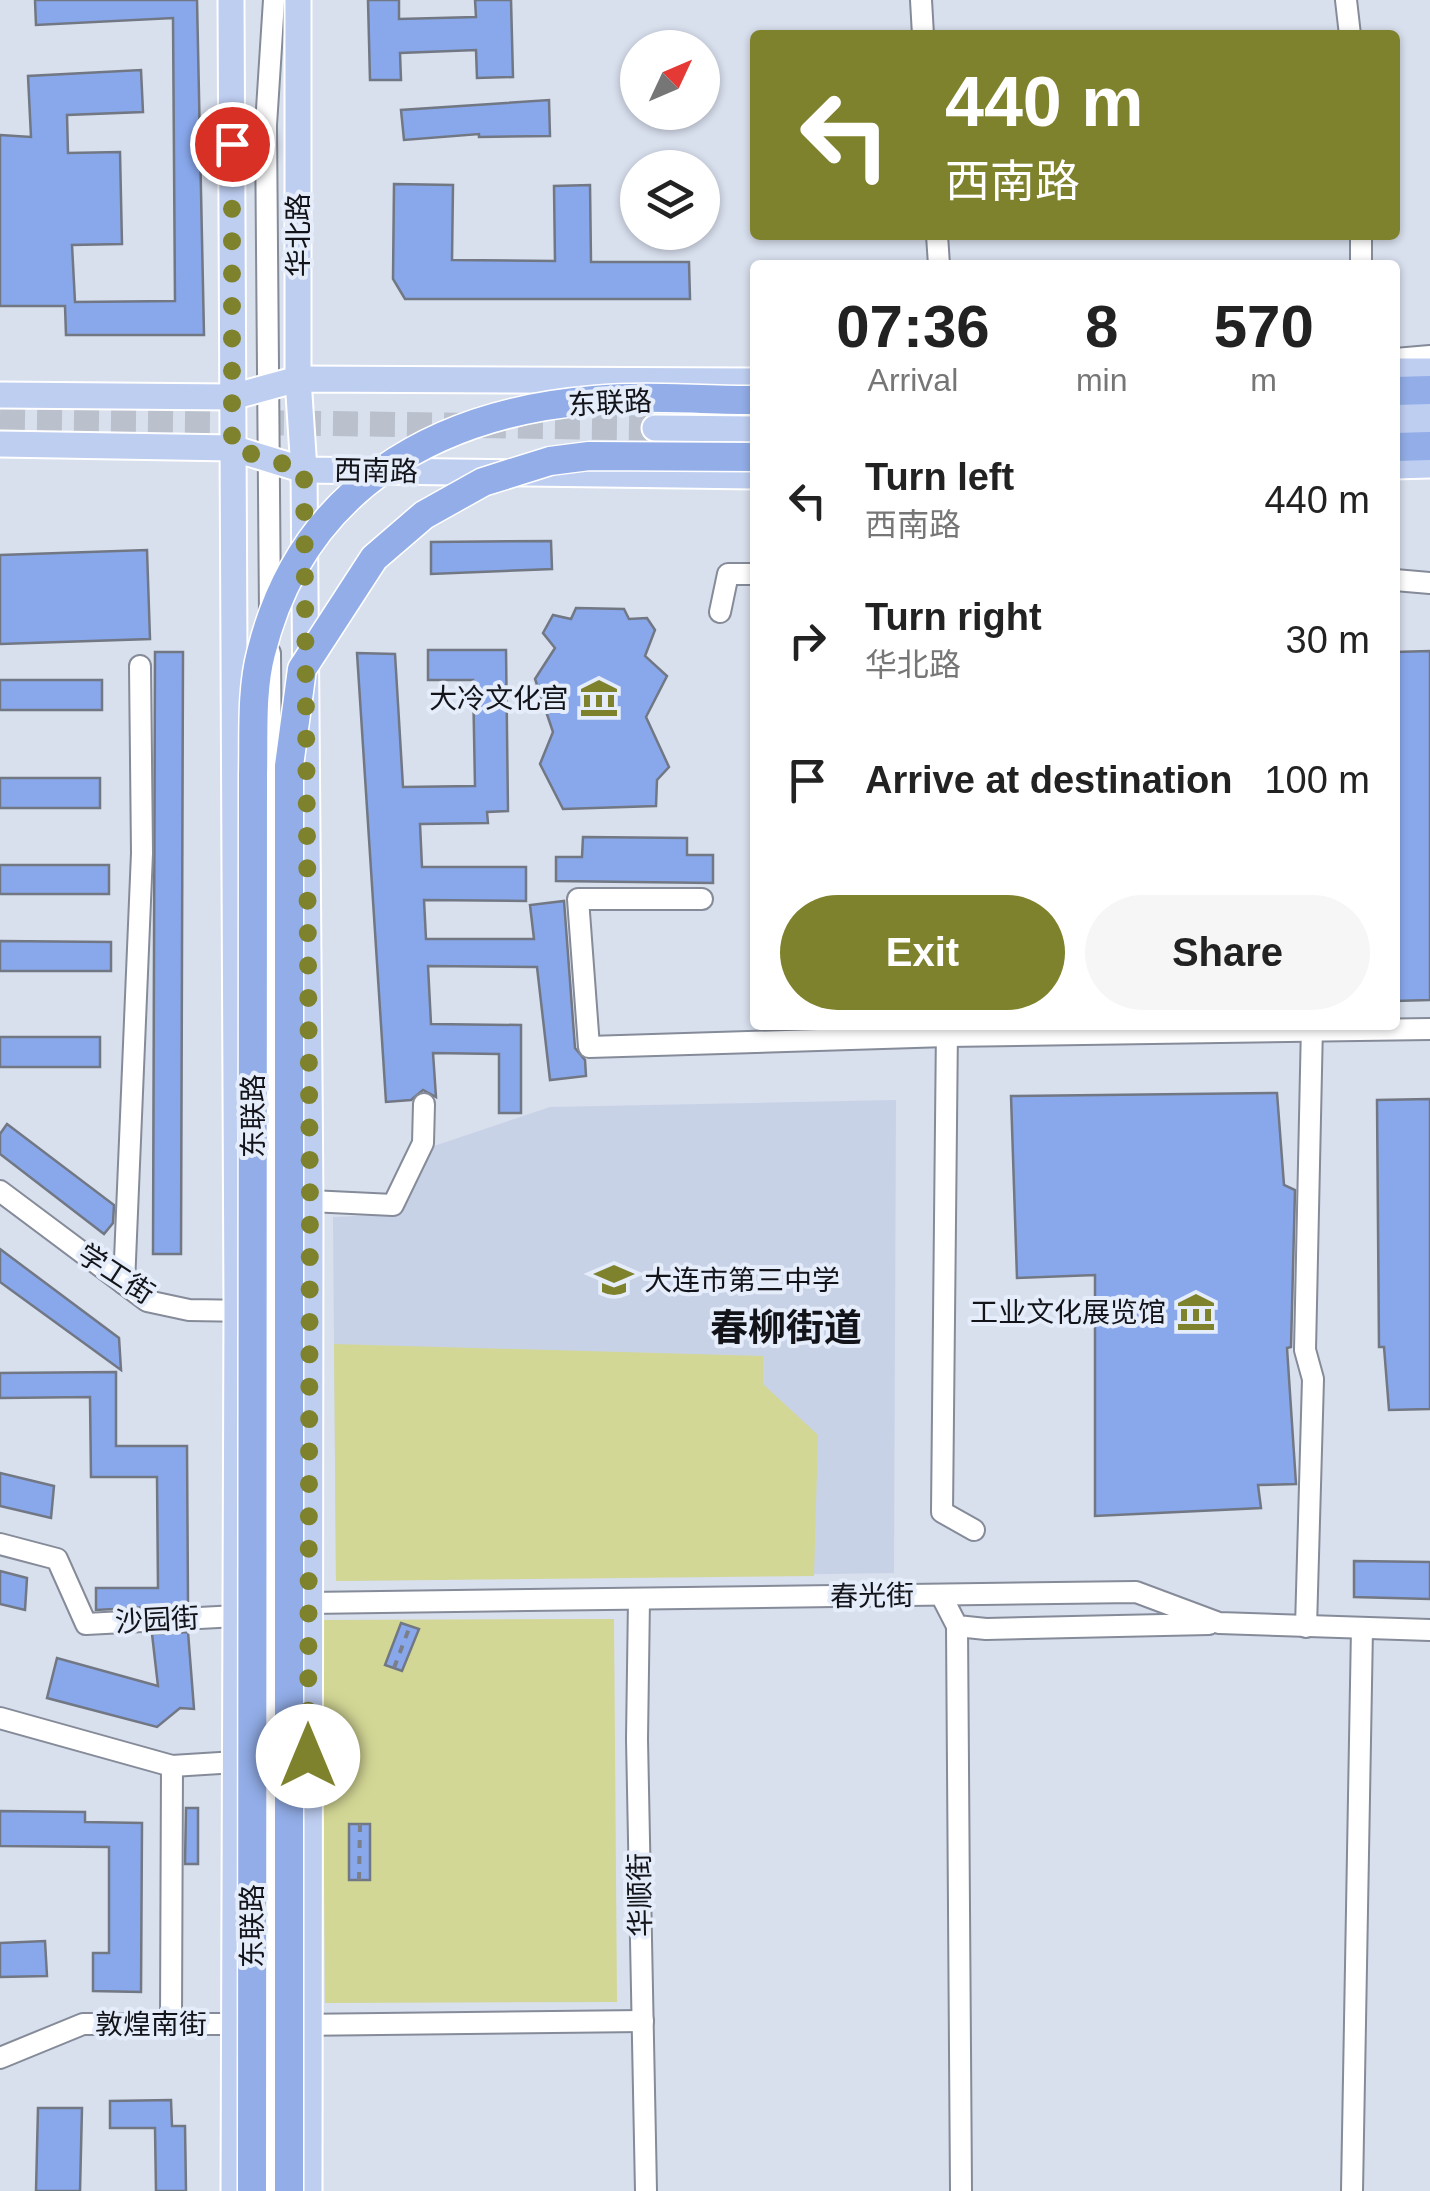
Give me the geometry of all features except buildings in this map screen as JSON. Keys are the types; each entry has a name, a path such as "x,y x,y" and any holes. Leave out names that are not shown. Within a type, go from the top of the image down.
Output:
{"highway":[{"path":"1400,388 1430,372"},
{"name":"东联路","path":"252,2191 253,775 260,655 280,598 313,538 373,474 409,450 480,420 559,404 597,400 750,400"},
{"path":"1400,447 1430,446"},
{"name":"东联路","path":"289,2191 289,766 302,668 374,558 424,515 483,482 550,461 589,456 750,458"}],"main road":[{"path":"231,0 237,1310 234,2191"},
{"name":"华北路","path":"298,0 298,379 304,470 310,1201 309,2191"},
{"path":"1400,371 1430,372"},
{"path":"0,396 232,397 298,379 750,381"},
{"path":"1400,410 1430,409"},
{"path":"655,428 750,429"},
{"path":"1400,429 1430,428"},
{"name":"西南路","path":"0,444 232,448 304,470 750,476"},
{"path":"1400,466 1430,465"}],"street":[{"path":"262,0 254,128 263,457 271,1311 271,2191"},
{"path":"262,388 266,125 274,0"},
{"path":"921,0 923,30"},
{"path":"1346,0 1349,30"},
{"path":"1400,361 1430,372"},
{"path":"720,612 728,574 750,574"},
{"path":"1400,580 1430,583"},
{"path":"124,1284 142,853 140,666"},
{"path":"702,898 578,899 589,1047 947,1030 942,1512 974,1530"},
{"path":"1400,1029 1430,1029"},
{"path":"1306,1627 1313,1378 1305,1350 1312,1030"},
{"path":"310,1201 393,1205 423,1143 424,1104"},
{"name":"学工街","path":"0,1191 147,1301 189,1310 309,1315"},
{"name":"沙园街","path":"0,1544 56,1558 86,1624 237,1616"},
{"name":"春光街","path":"308,1603 1136,1592 1219,1624 1430,1630"},
{"path":"941,1594 957,1626 961,2191"},
{"name":"华顺街","path":"639,1599 637,1739 646,2191"},
{"path":"957,1626 986,1629 1219,1624"},
{"path":"1352,2191 1362,1628"},
{"path":"0,1718 172,1766 236,1762"},
{"path":"170,2022 172,1766"},
{"name":"敦煌南街","path":"0,2058 83,2024 643,2021"}],"path":[{"path":"394,1668 410,1626"},
{"path":"359,1880 360,1824"}],"shaded area":[{"name":"大连市第三中学","path":"896,1100 894,1573 336,1581 333,1217 402,1214 425,1149 550,1107"}],"green space":[{"path":"334,1344 763,1356 763,1384 818,1435 814,1576 336,1581"},
{"path":"614,1619 617,2002 325,2003 322,1620"}],"tunnel":[{"path":"0,419 655,428"}],"place":[{"name":"大冷文化宫","path":"599,698"},
{"name":"大连市第三中学","path":"614,1280"},
{"name":"工业文化展览馆","path":"1196,1312"}],"district":[{"name":"春柳街道","path":"786,1328"}],"route":[{"path":"232,144 232,448 304,470 310,1201 308,1756"}]}
